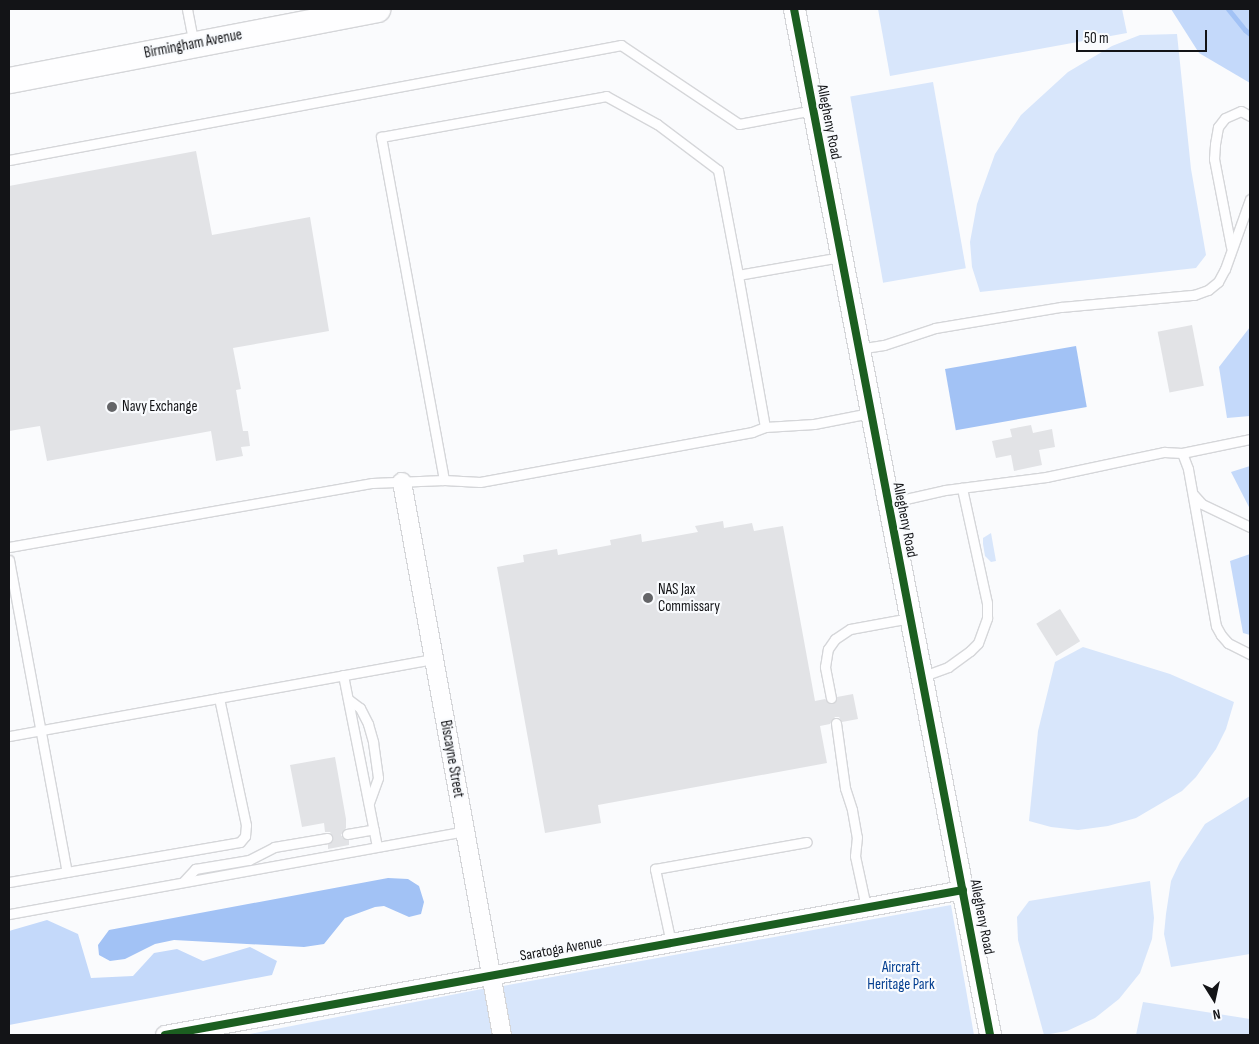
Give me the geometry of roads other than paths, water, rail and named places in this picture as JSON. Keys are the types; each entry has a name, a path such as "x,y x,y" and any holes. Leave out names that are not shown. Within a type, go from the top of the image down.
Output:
{"main road":[{"name":"Birmingham Avenue","path":"9,80 194,44 318,14 377,9"}],"street":[{"name":"Allegheny Road","path":"794,9 990,1035"},
{"name":"Biscayne Street","path":"402,482 502,1035"},
{"name":"Saratoga Avenue","path":"165,1035 963,890"}],"lane":[{"path":"187,9 194,44"},
{"path":"9,160 621,45 739,124 813,110"},
{"path":"444,480 381,137 606,96 657,124 718,170 765,427"},
{"path":"1231,249 1214,159 1214,144 1218,127 1225,118 1241,111 1250,116"},
{"path":"858,349 884,345 935,328 1061,307 1194,295 1208,290 1218,282 1225,269 1250,199"},
{"path":"738,275 841,257"},
{"path":"9,547 372,483 444,480 480,482 752,432 765,427 814,424 870,413"},
{"path":"888,503 945,490 1046,476 1164,452 1182,453 1250,439"},
{"path":"1182,453 1186,459 1216,626 1228,642 1250,654"},
{"path":"921,677 948,667 970,652 978,643 987,618 987,603 962,488"},
{"path":"1192,494 1202,504 1250,527"},
{"path":"9,560 67,872"},
{"path":"831,698 825,667 828,649 836,639 850,629 910,618"},
{"path":"9,736 434,659"},
{"path":"342,675 378,846"},
{"path":"9,882 240,842 245,836 246,825 219,698"},
{"path":"348,699 360,708 368,724 373,742 378,778 369,804"},
{"path":"836,723 845,788 852,810 857,837 856,856 866,907"},
{"path":"348,834 374,830"},
{"path":"9,914 465,831"},
{"path":"183,882 195,870 249,860 274,847 326,838"},
{"path":"671,943 654,869 807,842"}],"waterway":[{"path":"1228,9 1250,34"}],"place":[{"name":"Navy Exchange","path":"112,407"},
{"name":"NAS Jax Commissary","path":"648,598"}],"park label":[{"name":"Aircraft Heritage Park","path":"901,976"}]}
